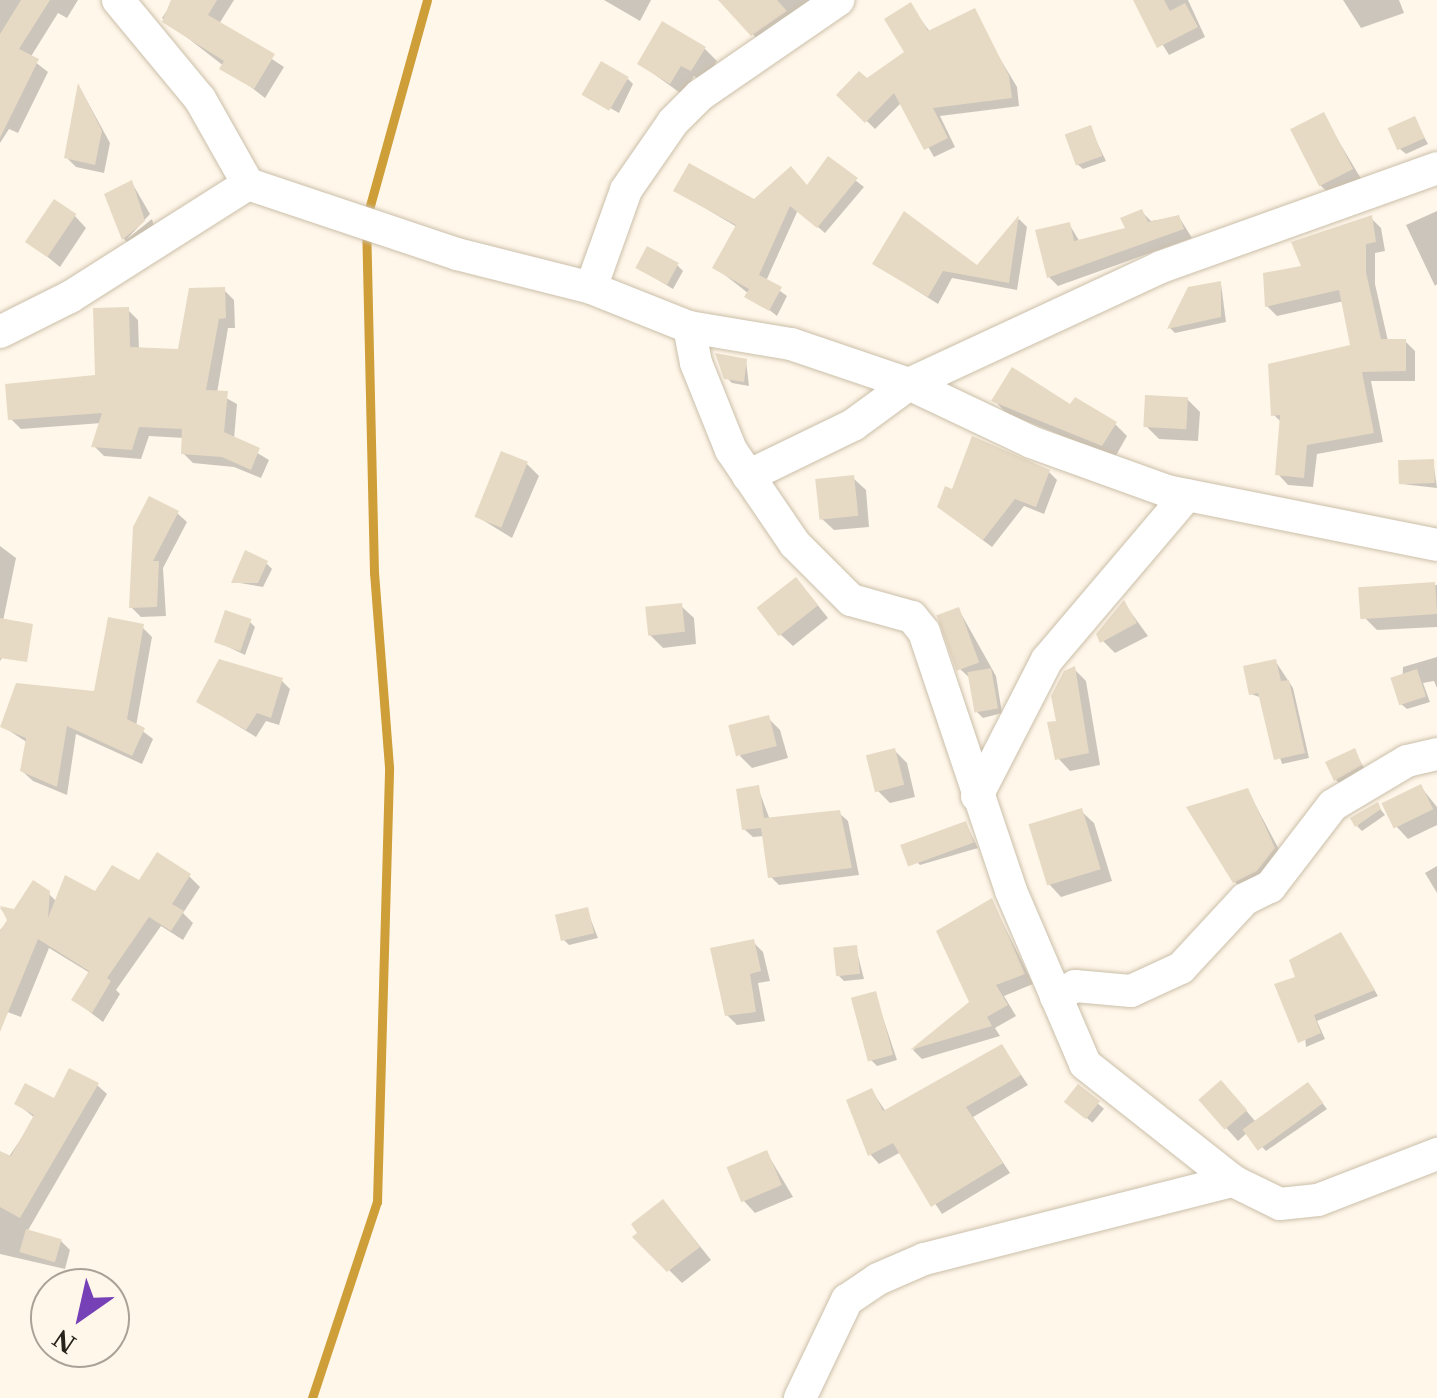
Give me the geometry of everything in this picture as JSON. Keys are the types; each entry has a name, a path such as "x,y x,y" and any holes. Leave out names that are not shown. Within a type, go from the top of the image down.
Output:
{"street":[{"path":"118,0 200,99 248,184 457,254 591,288 689,327 791,344 908,384 1046,448 1187,494 1437,544"},
{"path":"591,288 626,190 673,122 700,95 838,0"},
{"path":"748,476 853,424 908,384 1162,267 1437,168"},
{"path":"0,332 70,297 248,184"},
{"path":"689,327 696,364 748,476 795,544 852,600 912,617 924,632 976,796 1085,1064 1233,1180 1280,1204 1318,1200 1437,1154"},
{"path":"976,796 1047,660 1187,494"},
{"path":"1056,997 1074,986 1132,991 1181,968 1244,899 1270,888 1332,804 1407,760 1437,754"},
{"path":"800,1398 847,1300 878,1279 924,1259 1233,1180"}],"building":[{"path":"21,0 50,0 19,49 39,59 0,138 0,34"},
{"path":"171,0 217,0 208,15 275,54 254,89 219,69 224,61 162,22"},
{"path":"718,0 777,0 787,11 751,36"},
{"path":"1133,0 1164,0 1170,11 1185,3 1198,27 1157,48"},
{"path":"911,2 928,31 975,8 1009,76 1012,98 933,108 948,138 924,150 894,93 865,123 836,95 859,71 867,78 904,52 884,19"},
{"path":"662,21 706,47 691,71 681,66 670,84 637,64"},
{"path":"601,61 629,77 609,111 582,95"},
{"path":"78,83 102,131 95,165 64,158"},
{"path":"1324,112 1353,169 1319,186 1290,129"},
{"path":"1415,116 1425,138 1397,150 1388,128"},
{"path":"1091,125 1102,156 1076,166 1065,135"},
{"path":"828,156 858,178 817,228 790,206 759,275 782,287 769,311 744,297 749,289 712,268 736,225 673,191 689,163 754,199 791,166 807,185"},
{"path":"132,180 145,221 122,240 104,194"},
{"path":"54,199 76,214 47,257 25,242"},
{"path":"1142,209 1148,222 1179,215 1184,229 1047,278 1035,230 1070,222 1074,241 1125,228 1120,218"},
{"path":"904,211 977,265 1019,215 1009,283 943,271 928,297 872,264"},
{"path":"1372,215 1376,242 1366,244 1366,272 1381,339 1406,339 1406,371 1362,372 1374,433 1307,445 1304,478 1275,475 1280,415 1271,416 1268,364 1350,345 1339,290 1265,307 1263,273 1301,266 1291,242"},
{"path":"647,246 679,263 667,285 635,268"},
{"path":"1221,281 1221,317 1167,329 1188,287"},
{"path":"225,287 226,318 219,319 206,390 228,391 224,432 260,448 251,470 222,457 181,454 182,429 139,427 132,450 91,447 102,413 8,420 5,384 95,375 93,308 129,307 130,347 178,349 189,288"},
{"path":"715,353 747,359 744,382 724,379"},
{"path":"1012,367 1070,404 1075,397 1117,422 1102,446 991,401"},
{"path":"1145,395 1188,397 1186,429 1143,427"},
{"path":"972,436 1050,470 1036,507 1015,499 983,540 937,507 945,486 952,489"},
{"path":"501,451 528,462 501,528 474,517"},
{"path":"1434,459 1435,483 1399,484 1398,460"},
{"path":"854,475 858,516 819,520 815,479"},
{"path":"149,496 179,511 153,561 159,561 157,607 129,608 133,527"},
{"path":"245,550 268,561 258,583 231,583"},
{"path":"796,577 818,605 779,636 757,608"},
{"path":"1435,582 1437,614 1360,619 1358,587"},
{"path":"1124,600 1137,623 1100,643 1096,634"},
{"path":"682,603 685,632 648,636 645,607"},
{"path":"959,607 979,662 957,671 936,615"},
{"path":"225,610 251,619 240,651 214,642"},
{"path":"108,617 144,624 127,719 145,728 132,756 67,726 57,787 20,771 26,738 0,727 16,683 94,691"},
{"path":"0,618 33,624 27,662 0,658"},
{"path":"219,659 283,678 271,718 257,713 246,730 196,702"},
{"path":"1276,659 1281,681 1289,680 1305,753 1274,760 1258,693 1249,695 1243,666"},
{"path":"1075,666 1089,753 1055,760 1047,722 1056,721 1051,696 1064,671"},
{"path":"991,668 998,708 974,713 967,672"},
{"path":"1417,669 1426,697 1399,705 1390,678"},
{"path":"769,715 777,746 736,756 728,725"},
{"path":"895,748 904,785 875,792 866,755"},
{"path":"1355,748 1362,765 1334,781 1325,762"},
{"path":"1421,784 1433,809 1394,828 1381,803"},
{"path":"759,785 764,818 840,810 852,868 768,878 761,828 742,830 736,789"},
{"path":"1248,788 1275,848 1257,871 1233,883 1186,807"},
{"path":"1378,802 1381,809 1355,827 1350,818"},
{"path":"1082,808 1101,869 1047,886 1028,824"},
{"path":"966,821 974,843 908,867 900,845"},
{"path":"157,852 191,874 172,904 184,911 171,931 149,917 107,978 111,981 92,1013 71,1000 89,971 38,939 0,1032 0,931 7,920 0,906 14,909 33,880 50,891 48,918 65,875 95,891 112,865 139,880"},
{"path":"992,898 1025,974 996,985 1008,1005 987,1017 992,1026 910,1050 969,1002 936,931"},
{"path":"588,907 594,933 561,941 555,915"},
{"path":"1341,932 1375,990 1314,1015 1321,1033 1298,1043 1274,984 1295,977 1289,960"},
{"path":"754,939 761,971 750,974 756,1012 725,1016 710,948"},
{"path":"857,945 860,974 836,976 833,948"},
{"path":"876,991 893,1055 868,1061 851,998"},
{"path":"1002,1044 1021,1075 966,1107 1003,1163 931,1207 893,1143 868,1156 846,1100 872,1088 883,1111"},
{"path":"69,1068 99,1083 20,1218 0,1207 0,1151 11,1156 34,1115 14,1104 25,1083 54,1098"},
{"path":"1221,1080 1247,1110 1225,1130 1198,1100"},
{"path":"1308,1082 1323,1103 1258,1151 1242,1130"},
{"path":"1078,1084 1100,1101 1086,1119 1064,1102"},
{"path":"767,1150 782,1185 741,1202 726,1167"},
{"path":"663,1199 700,1247 667,1272 632,1237 637,1233 631,1224"},
{"path":"26,1229 62,1239 55,1262 19,1252"}],"waterway":[{"path":"312,1398 377,1202 389,767 374,573 366,220 427,0"}]}
